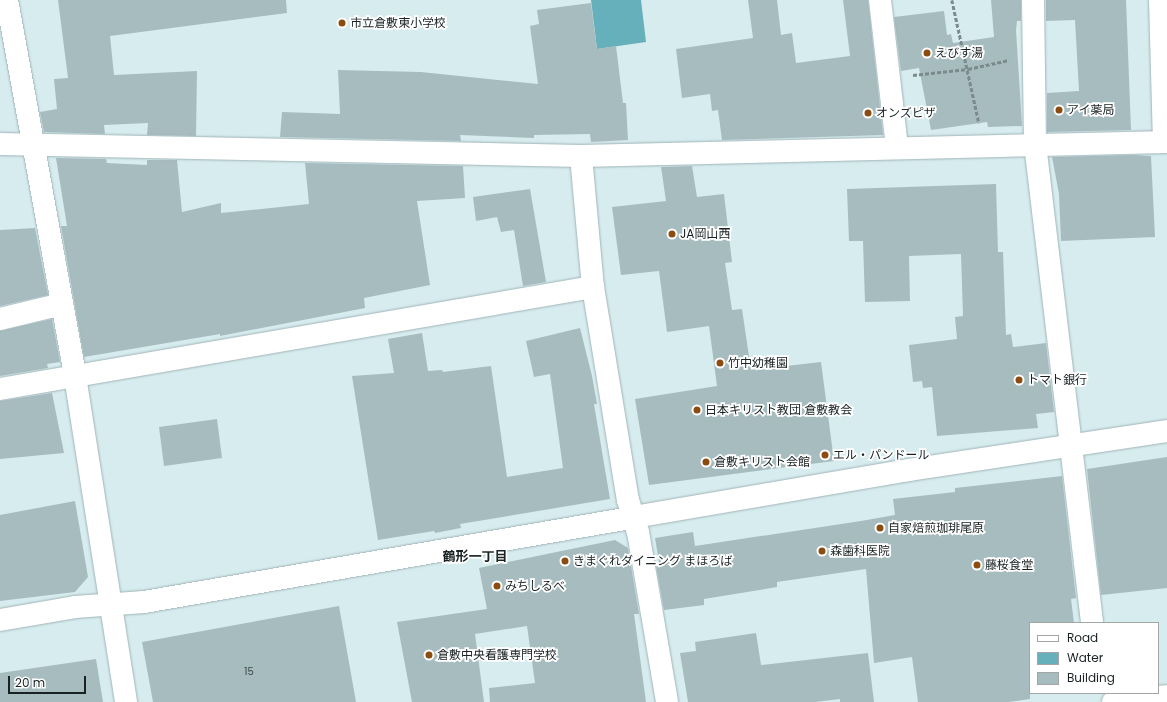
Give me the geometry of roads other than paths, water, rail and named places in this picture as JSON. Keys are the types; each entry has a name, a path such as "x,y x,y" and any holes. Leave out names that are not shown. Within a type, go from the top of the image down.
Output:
{"street":[{"path":"7,0 35,145 75,376 109,605 126,702"},
{"path":"880,0 891,78 897,147"},
{"path":"1033,0 1035,144 1092,622"},
{"path":"0,144 581,156 897,147 1166,142 1160,0"},
{"path":"581,156 592,287 628,500 634,517 667,702"},
{"path":"0,389 592,287"},
{"path":"0,318 62,304"},
{"path":"0,620 76,607 152,601 909,470 1167,431"},
{"path":"1113,702 1167,696"}],"water":[{"path":"591,0 641,0 646,42 597,49"}],"place":[{"name":"市立倉敷東小学校","path":"342,23"},
{"name":"えびす湯","path":"927,53"},
{"name":"アイ薬局","path":"1059,110"},
{"name":"オンズピザ","path":"868,113"},
{"name":"JA岡山西","path":"672,234"},
{"name":"竹中幼稚園","path":"720,363"},
{"name":"トマト銀行","path":"1019,380"},
{"name":"日本キリスト教団 倉敷教会","path":"697,410"},
{"name":"エル・パンドール","path":"825,455"},
{"name":"倉敷キリスト会館","path":"706,462"},
{"name":"自家焙煎珈琲尾原","path":"880,528"},
{"name":"森歯科医院","path":"822,551"},
{"name":"きまぐれダイニング まほろば","path":"565,561"},
{"name":"藤桜食堂","path":"977,565"},
{"name":"みちしるべ","path":"497,586"},
{"name":"倉敷中央看護専門学校","path":"429,655"}],"district":[{"name":"鶴形一丁目","path":"475,557"}]}
